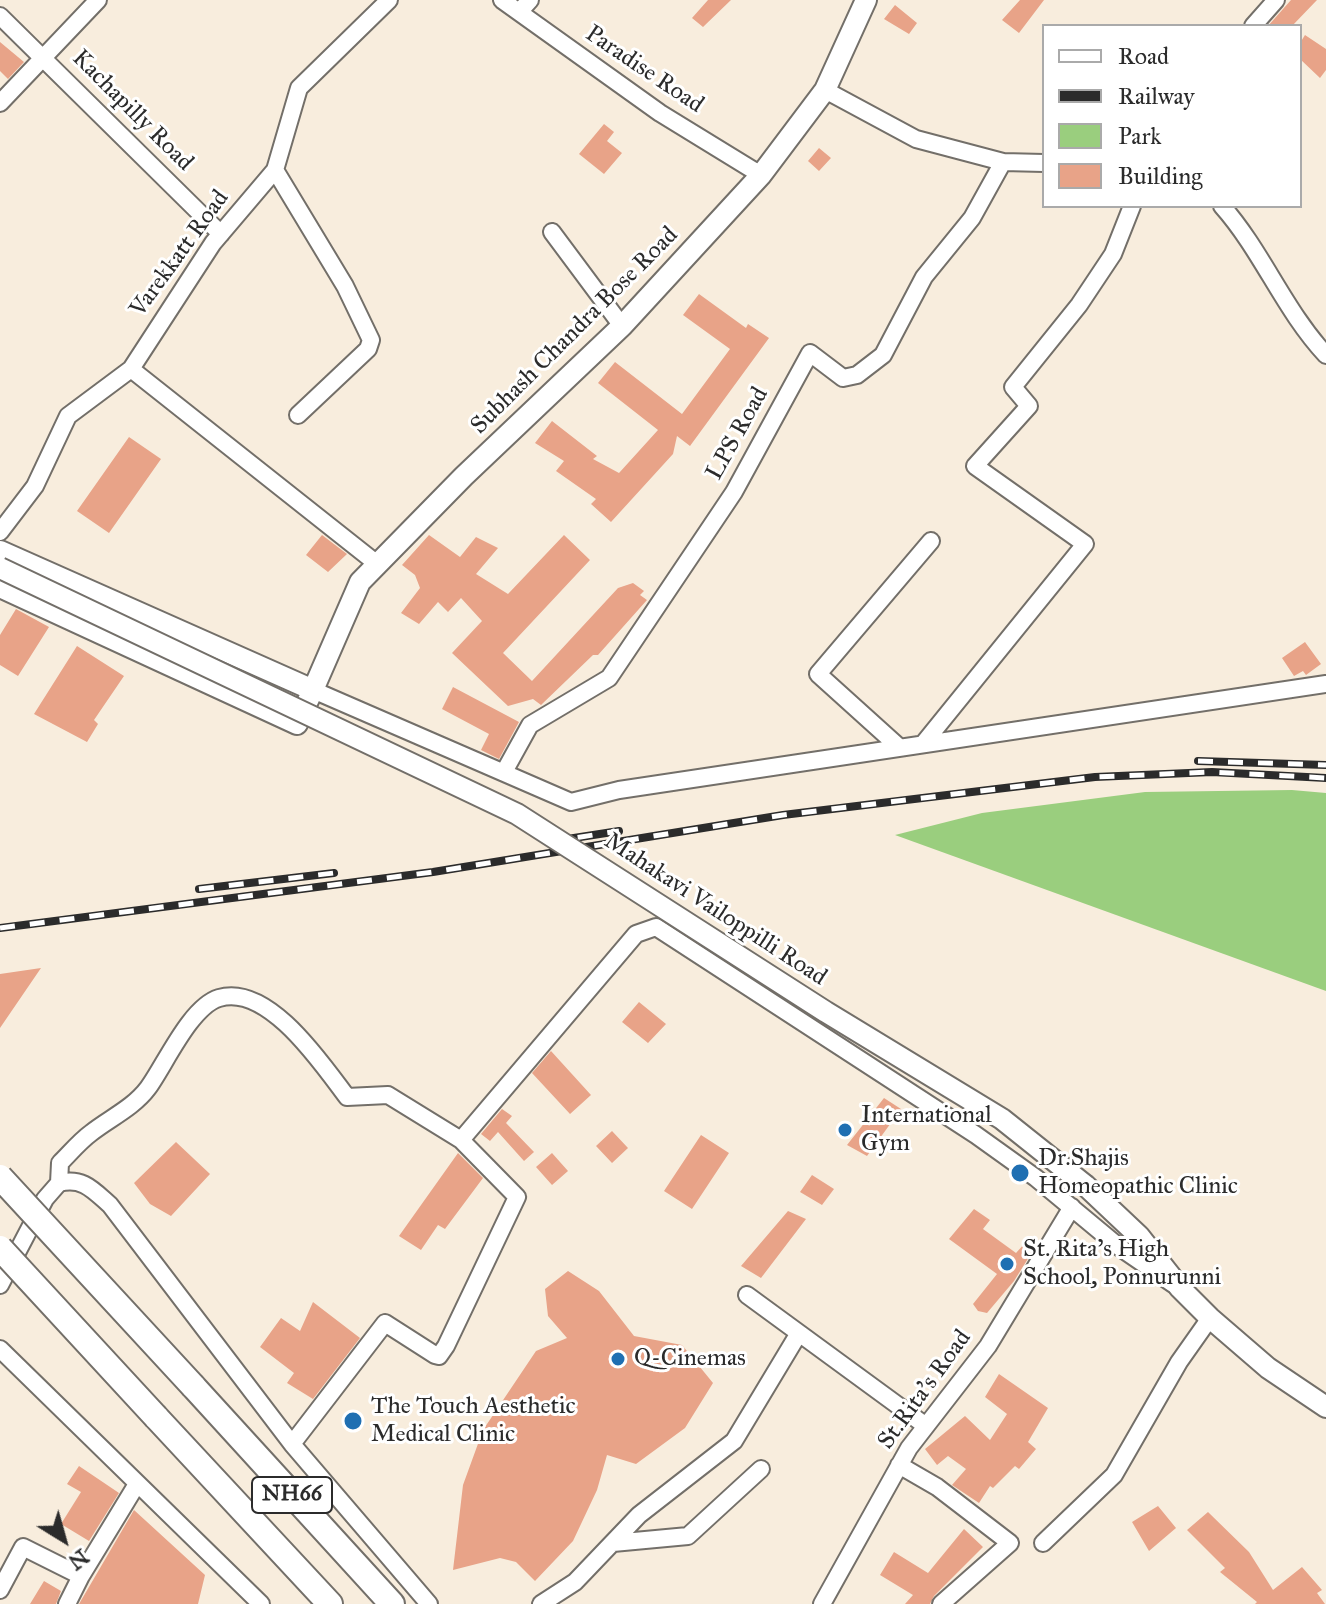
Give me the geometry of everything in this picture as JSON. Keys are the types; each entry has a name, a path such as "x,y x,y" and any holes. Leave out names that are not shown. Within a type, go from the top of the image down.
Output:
{"highway":[{"name":"NH66","path":"0,1177 392,1604"},
{"name":"NH66","path":"0,1248 330,1604"}],"main road":[{"name":"Subhash Chandra Bose Road","path":"0,587 297,724 360,582 376,563 622,326 761,175 825,90 866,0"},
{"path":"0,551 313,690"},
{"name":"Mahakavi Vailoppilli Road","path":"0,568 517,814 826,1012 1002,1119 1086,1186 1139,1236 1180,1288 1210,1318 1268,1368 1326,1407"}],"street":[{"path":"0,103 98,0"},
{"name":"Varekkatt Road","path":"0,532 35,486 68,416 131,369 157,325 221,234 275,170 299,88 389,0"},
{"name":"Paradise Road","path":"502,0 524,6 660,113 761,175"},
{"path":"1255,24 1276,0"},
{"name":"Kachapilly Road","path":"0,16 221,234"},
{"path":"825,90 916,139 1003,162 1042,163"},
{"name":"LPS Road","path":"504,772 530,725 609,678 734,492 810,353 843,378 857,375 878,361 924,277 972,218 1003,162"},
{"path":"275,170 345,286 371,340 368,349 298,415"},
{"path":"923,744 1085,544 975,466 1029,406 1013,387 1079,305 1113,254 1131,208"},
{"path":"1224,208 1237,223 1295,316 1326,355"},
{"path":"552,232 622,326"},
{"path":"131,369 376,563"},
{"path":"900,748 818,674 931,541"},
{"path":"313,690 571,802 619,790 1326,684"},
{"path":"461,1140 636,934 656,927 799,1022 916,1094 1072,1207 1119,1247 1180,1288"},
{"path":"59,1183 60,1163 89,1134 122,1113 147,1089 196,1017 218,998 251,998 292,1028 347,1097 388,1095 461,1140 517,1197 439,1356 385,1323 292,1444"},
{"path":"0,1285 45,1199 59,1183 72,1179 85,1183 110,1205 292,1444 429,1604"},
{"name":"St.Rita's Road","path":"822,1604 899,1465 988,1346 1072,1207"},
{"path":"747,1295 926,1426"},
{"path":"1043,1543 1114,1475 1179,1362 1210,1318"},
{"path":"541,1604 575,1582 639,1515 734,1441 799,1333"},
{"path":"0,1349 261,1604"},
{"path":"899,1465 937,1487 1010,1543 941,1604"},
{"path":"613,1543 688,1536 761,1469"},
{"path":"67,1604 137,1484"},
{"path":"0,1590 23,1547 81,1576"}],"green space":[{"path":"1292,790 1326,793 1326,991 895,835 982,813 1145,792"}],"building":[{"path":"708,0 731,0 703,27 692,18"},
{"path":"1020,0 1044,0 1019,33 1002,20"},
{"path":"1291,0 1317,0 1294,24 1270,24"},
{"path":"895,5 917,23 909,34 884,19"},
{"path":"1305,35 1326,49 1326,70 1320,78 1302,61 1302,40"},
{"path":"0,42 24,62 8,79 0,71"},
{"path":"604,124 614,132 607,141 622,153 604,174 579,154"},
{"path":"819,148 831,158 819,171 808,161"},
{"path":"699,294 746,328 748,324 769,338 690,446 677,436 673,454 611,522 591,504 596,499 556,471 564,461 535,443 552,421 597,456 593,459 619,473 658,430 598,383 615,362 682,414 730,349 683,315"},
{"path":"129,437 161,459 109,533 77,511"},
{"path":"322,535 347,554 328,572 306,555"},
{"path":"429,535 460,557 476,537 498,548 476,574 508,594 564,535 590,560 503,653 532,681 618,588 633,583 644,591 640,595 647,600 598,655 593,655 541,705 533,699 508,706 452,653 482,621 461,598 448,612 438,602 419,624 401,613 420,588 415,575 402,565"},
{"path":"16,609 49,627 18,676 0,665 0,635"},
{"path":"1305,642 1321,664 1306,675 1303,671 1294,676 1282,658"},
{"path":"77,646 124,676 94,720 98,724 87,742 34,714"},
{"path":"453,687 519,722 499,759 481,750 489,734 442,709"},
{"path":"41,968 0,1028 0,974"},
{"path":"639,1002 666,1024 648,1043 622,1022"},
{"path":"551,1051 591,1095 570,1114 532,1073"},
{"path":"884,1098 901,1109 867,1156 847,1145"},
{"path":"502,1109 512,1116 506,1123 534,1152 524,1161 498,1132 490,1141 481,1134"},
{"path":"612,1131 628,1148 612,1163 596,1146"},
{"path":"701,1135 729,1153 692,1209 664,1191"},
{"path":"176,1142 210,1174 171,1216 150,1204 134,1183"},
{"path":"458,1153 483,1178 445,1229 438,1225 421,1250 399,1236"},
{"path":"552,1153 568,1171 552,1185 536,1167"},
{"path":"812,1175 834,1189 822,1205 800,1192"},
{"name":"St. Rita's High School, Ponnurunni","path":"974,1209 990,1220 983,1229 1016,1253 1025,1243 1034,1249 1014,1281 987,1313 978,1311 973,1304 997,1274 949,1239"},
{"path":"788,1211 806,1219 761,1278 741,1266"},
{"path":"568,1271 599,1291 634,1336 682,1345 713,1383 685,1428 636,1464 607,1455 597,1490 573,1541 535,1581 516,1562 500,1558 453,1570 463,1485 483,1430 536,1351 567,1338 548,1316 545,1289"},
{"path":"313,1302 360,1338 313,1399 287,1383 294,1373 260,1347 281,1318 300,1331"},
{"path":"999,1374 1048,1408 1028,1442 1036,1449 1019,1469 1015,1466 993,1488 990,1486 979,1503 952,1485 966,1469 948,1456 937,1465 925,1449 965,1416 990,1440 1007,1414 985,1397"},
{"path":"79,1466 119,1493 89,1541 61,1524 81,1492 67,1484"},
{"path":"1158,1506 1176,1528 1149,1551 1132,1522"},
{"path":"134,1510 205,1575 198,1604 79,1604"},
{"path":"1208,1512 1249,1552 1273,1590 1302,1567 1322,1590 1317,1593 1325,1604 1255,1604 1257,1602 1220,1572 1225,1568 1187,1530"},
{"path":"964,1529 983,1547 934,1596 930,1604 905,1604 913,1595 880,1575 894,1552 928,1573"},
{"path":"44,1581 61,1591 56,1604 30,1604"}],"railway":[{"path":"1198,761 1326,765"},
{"path":"0,928 433,872 783,815 1095,777 1212,772 1326,778"},
{"path":"548,842 619,831"},
{"path":"199,889 334,873"}],"place":[{"name":"International Gym","path":"845,1130"},
{"name":"Dr.Shajis Homeopathic Clinic","path":"1020,1173"},
{"name":"St. Rita's High School, Ponnurunni","path":"1007,1264"},
{"name":"Q-Cinemas","path":"618,1359"},
{"name":"The Touch Aesthetic Medical Clinic","path":"353,1421"}]}
